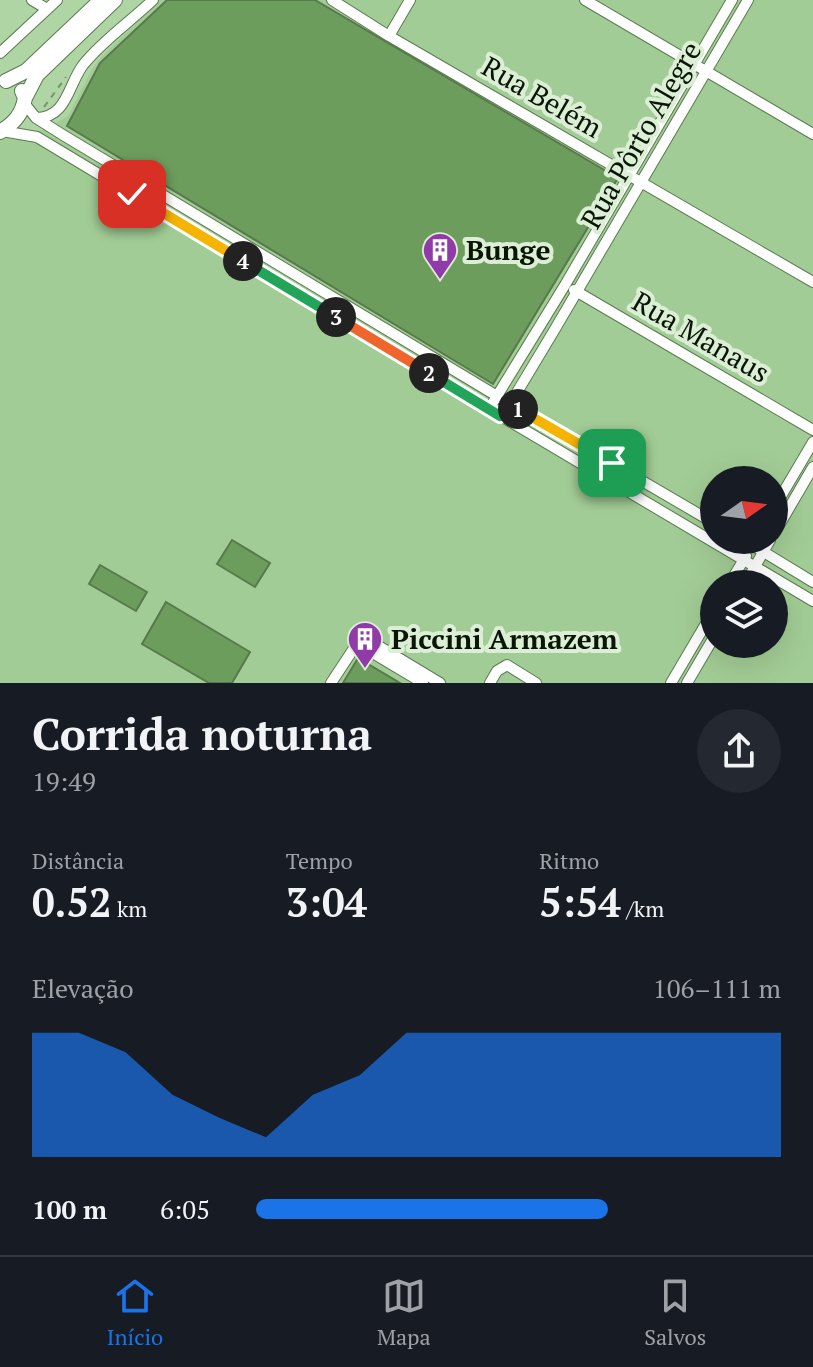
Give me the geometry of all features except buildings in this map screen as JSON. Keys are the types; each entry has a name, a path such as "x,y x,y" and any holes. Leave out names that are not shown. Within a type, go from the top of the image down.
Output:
{"main road":[{"path":"3,82 26,71 101,0"},
{"path":"1,131 16,121 37,75 115,0"},
{"path":"3,82 19,87 24,100"}],"street":[{"path":"32,0 53,3"},
{"path":"36,118 57,112 88,60 153,0"},
{"name":"Rua Belém","path":"332,0 813,282"},
{"path":"389,36 410,0"},
{"path":"585,0 813,134"},
{"name":"Rua Pôrto Alegre","path":"489,409 732,0"},
{"name":"Rua Pôrto Alegre","path":"500,416 539,357 748,0"},
{"path":"0,53 53,3"},
{"path":"24,100 36,118 700,515"},
{"path":"655,130 666,137"},
{"path":"1,131 37,137 813,601"},
{"path":"592,239 604,246"},
{"name":"Rua Manaus","path":"565,285 813,430"},
{"path":"544,321 555,329"},
{"path":"526,349 539,357"},
{"path":"788,484 813,442"},
{"path":"788,507 813,467"},
{"path":"738,570 746,554"},
{"path":"753,570 762,554"},
{"path":"766,554 813,582"},
{"path":"671,683 700,634"},
{"path":"331,683 359,639"},
{"path":"359,639 423,683"},
{"path":"359,639 440,683"},
{"path":"687,683 702,658"},
{"path":"490,683 497,671 507,665 536,683"}],"shaded area":[{"path":"160,0 813,0 813,683 0,683 0,140 45,129 68,116 92,69"}],"place":[{"name":"Bunge","path":"440,281"},
{"name":"Piccini Armazem","path":"365,670"}],"route":[{"path":"132,194 500,416 510,404 612,463"}]}
